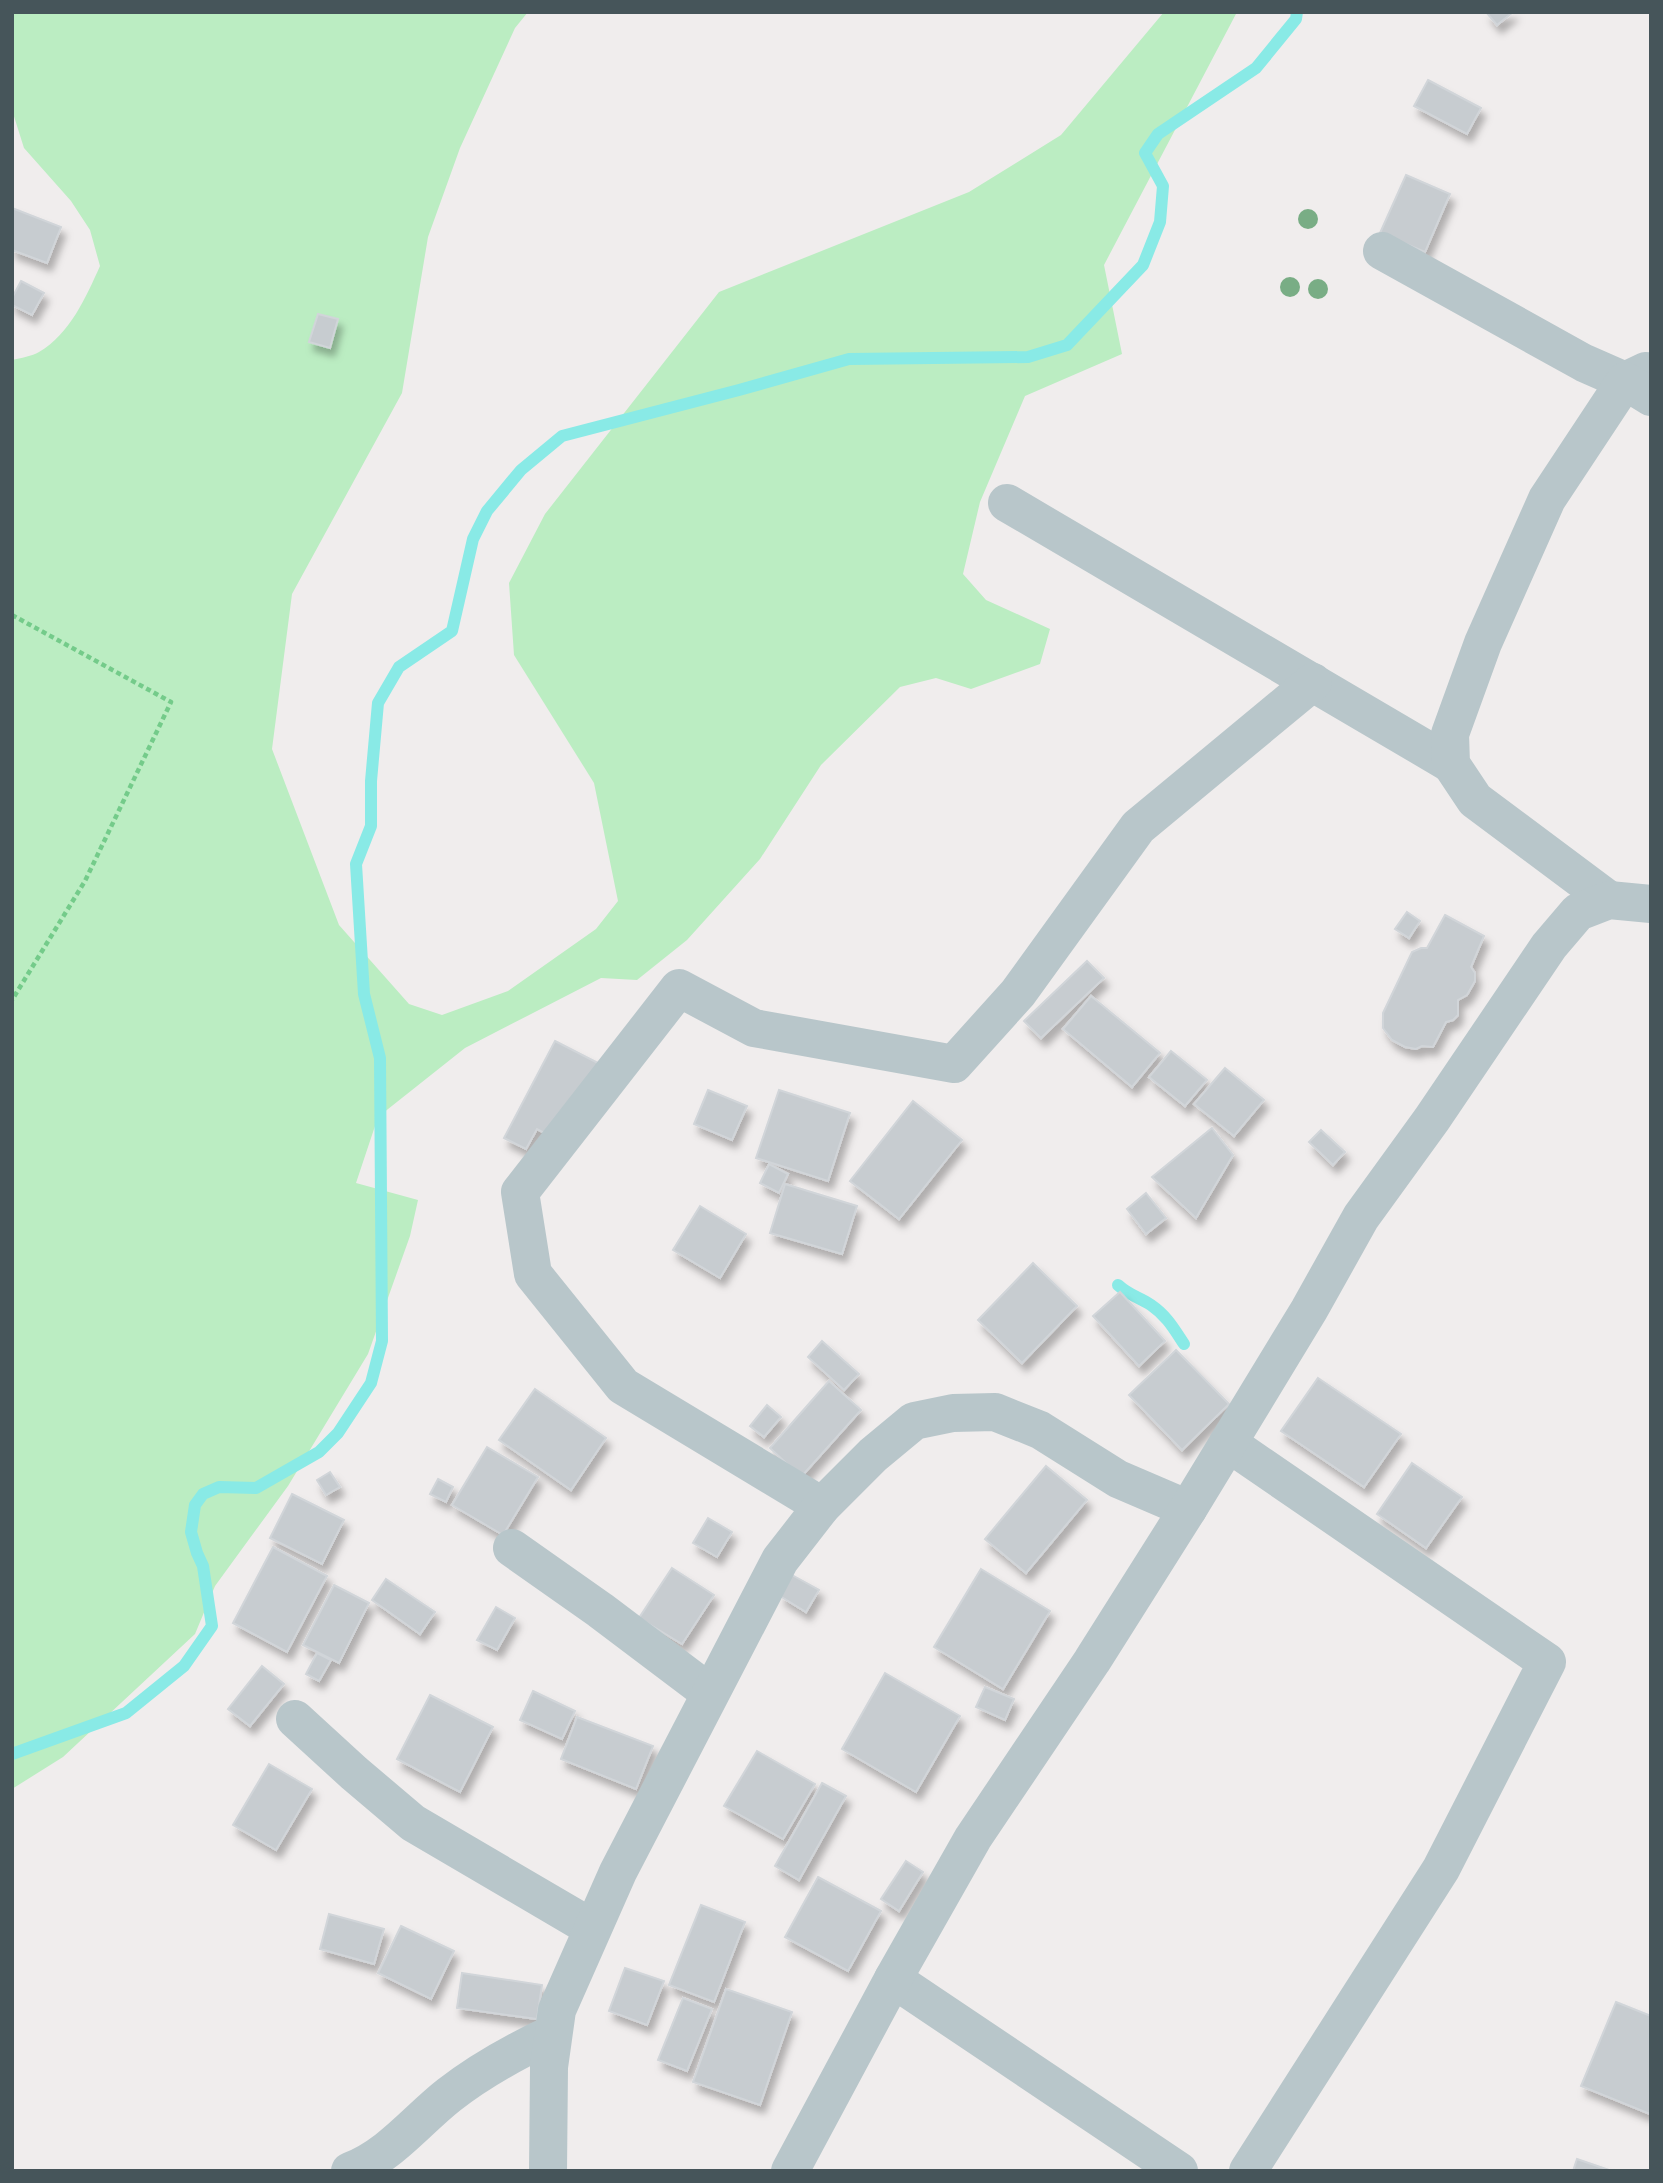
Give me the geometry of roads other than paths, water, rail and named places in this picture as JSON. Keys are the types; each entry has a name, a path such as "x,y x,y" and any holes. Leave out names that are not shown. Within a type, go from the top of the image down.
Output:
{"street":[{"path":"1382,251 1584,363 1642,382 1547,499 1483,643 1450,734 1451,764"},
{"path":"1007,503 1451,764 1475,800 1609,900"},
{"path":"822,1506 623,1386 533,1274 520,1192 679,988 754,1028 954,1064 1018,993 1138,827 1313,682"},
{"path":"790,2171 893,1979 973,1838 1092,1661 1188,1509 1309,1310 1361,1217 1432,1119 1549,946 1578,912 1609,900 1651,904"},
{"path":"548,2171 550,2067 557,2010 618,1872 710,1693 780,1560 822,1506 873,1455 914,1421 953,1413 995,1412 1040,1430 1118,1479 1188,1509"},
{"path":"1227,1443 1548,1662 1441,1869 1248,2171"},
{"path":"512,1548 710,1693"},
{"path":"295,1720 413,1823 592,1928"},
{"path":"893,1979 1179,2171"},
{"path":"350,2171 361,2167 391,2146 447,2096 481,2072 510,2054 552,2034"}],"waterway":[{"path":"12,1754 126,1713 184,1666 212,1626 203,1566 191,1532 195,1505 203,1494 219,1487 256,1488 319,1452 338,1433 371,1383 382,1341 380,1058 364,994 356,864 371,826 371,781 378,703 399,667 452,631 473,539 487,511 521,470 562,436 849,359 1028,357 1067,345 1143,265 1160,222 1163,186 1145,153 1158,134 1256,68 1296,19 1297,12"},
{"path":"1118,1285 1157,1309 1184,1344"}]}
